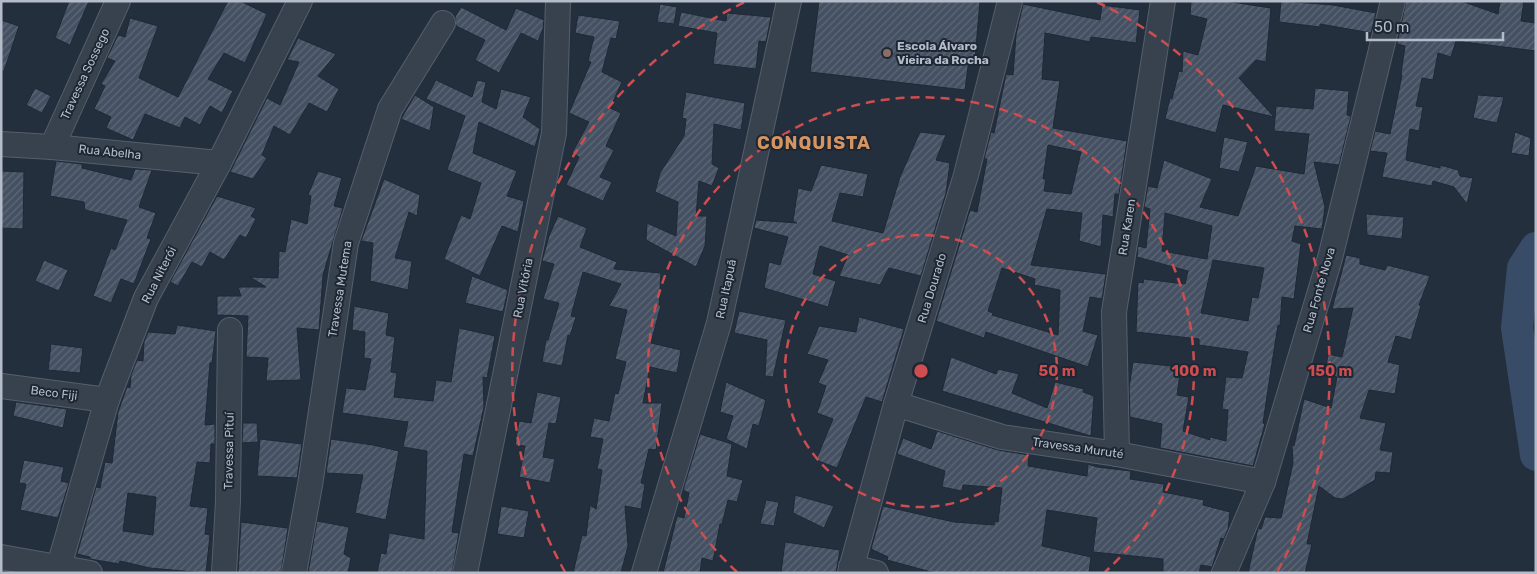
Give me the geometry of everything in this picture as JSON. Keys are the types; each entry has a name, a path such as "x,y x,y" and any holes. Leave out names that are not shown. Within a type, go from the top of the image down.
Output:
{"street":[{"name":"Travessa Sossego","path":"52,146 118,1"},
{"name":"Rua Niterói","path":"59,566 107,400 146,298 219,163 300,1"},
{"name":"Rua Vitória","path":"465,573 554,133 558,1"},
{"name":"Rua Itapuã","path":"644,573 719,323 789,1"},
{"name":"Rua Dourado","path":"851,570 896,404 966,175 1010,1"},
{"name":"Rua Karen","path":"1118,454 1114,312 1163,1"},
{"name":"Rua Fonte Nova","path":"1224,573 1263,482 1330,258 1393,1"},
{"name":"Travessa Mutema","path":"294,573 313,466 346,243 390,109 443,23"},
{"name":"Rua Abelha","path":"1,144 52,146 219,163"},
{"name":"Travessa Pituí","path":"224,573 228,501 230,330"},
{"name":"Beco Fiji","path":"1,386 107,400"},
{"name":"Travessa Muruté","path":"896,404 1002,437 1118,454 1263,482"},
{"path":"6,563 59,566 90,573"},
{"path":"851,570 876,573"}],"building":[{"path":"69,1 89,1 70,45 55,38"},
{"path":"228,1 240,1 267,14 245,63 224,53 208,79 233,91 222,113 210,106 200,125 185,117 180,128 145,114 133,140 106,128 111,117 94,109 105,86 101,84 115,61 107,58 118,35 125,37 130,18 158,26 139,78 178,97"},
{"name":"Escola Álvaro Vieira da Rocha","path":"819,1 980,1 975,59 969,59 965,90 810,72"},
{"path":"1191,1 1225,1 1271,8 1266,62 1256,60 1239,78 1274,117 1223,105 1216,133 1165,119 1179,71 1182,72 1183,51 1198,55 1207,19 1190,15"},
{"path":"1281,1 1333,5 1376,13 1371,33 1320,24 1320,27 1279,22"},
{"path":"1406,1 1461,1 1498,14 1500,1 1524,1 1521,21 1536,23 1536,51 1456,41 1451,57 1438,53 1433,80 1422,78 1416,106 1423,107 1419,131 1410,129 1406,160 1440,168 1440,165 1458,170 1460,176 1473,178 1467,204 1454,187 1433,181 1432,186 1382,177 1387,153 1370,151 1375,131 1390,134 1402,75 1405,46 1397,44"},
{"path":"660,4 677,7 674,24 657,22"},
{"path":"1023,4 1100,20 1102,5 1140,10 1136,43 1091,37 1090,42 1045,33 1042,79 1060,81 1053,128 1127,141 1119,194 1115,194 1113,217 1103,215 1101,247 1079,241 1082,213 1047,209 1031,265 1106,274 1102,299 1090,297 1083,331 1098,335 1088,367 986,332 984,338 936,321 970,210 977,212 987,159 984,159 991,132 994,133 1006,74 1013,75 1016,35","holes":["1048,145 1081,152 1071,194 1044,191 1046,179 1043,179","1002,268 1035,279 1034,285 1060,290 1058,335 992,315 993,313 988,311"]},
{"path":"461,7 506,30 516,8 544,20 543,29 538,41 521,33 499,73 475,60 485,40 456,26 455,17"},
{"path":"681,12 726,21 727,13 771,17 766,42 759,41 756,69 713,64 717,33 678,26"},
{"path":"578,15 620,21 616,39 611,38 602,72 622,82 610,108 621,113 606,146 614,150 600,177 612,182 603,201 566,185 579,157 572,153 589,122 569,113 591,62 588,61 594,37 575,33"},
{"path":"1,20 19,26 4,71 1,71"},
{"path":"298,38 336,54 318,76 339,89 327,112 309,103 290,135 274,126 262,155 267,158 253,179 230,172 267,98 280,105 299,62 287,60"},
{"path":"436,80 472,97 477,80 486,82 482,102 496,109 501,89 531,97 523,117 540,129 535,147 479,122 473,153 517,171 507,196 524,201 518,232 502,226 480,276 444,259 461,215 470,219 481,183 447,170 465,116 426,99"},
{"path":"35,88 51,96 42,113 26,105"},
{"path":"1315,88 1349,91 1347,115 1351,116 1339,165 1314,162 1325,207 1322,229 1295,226 1292,241 1301,244 1294,299 1282,297 1280,326 1278,325 1263,423 1265,424 1253,466 1160,448 1162,424 1130,417 1129,388 1133,362 1181,367 1177,395 1189,397 1183,431 1210,440 1210,437 1226,441 1228,410 1222,409 1226,377 1242,378 1248,352 1199,345 1199,339 1136,332 1138,282 1143,283 1144,279 1185,284 1188,271 1137,257 1138,246 1146,248 1150,209 1144,207 1148,186 1157,188 1164,160 1212,179 1200,207 1238,216 1256,166 1304,174 1309,134 1274,131 1276,106 1313,109","holes":["1165,213 1212,226 1207,259 1162,251","1213,260 1264,268 1258,298 1252,297 1248,321 1201,313"]},
{"path":"686,92 745,103 741,130 714,124 712,164 719,168 712,186 699,181 696,216 707,216 705,246 696,267 646,240 647,223 676,236 678,202 655,192 660,173 684,136 686,119 682,118"},
{"path":"415,95 434,107 430,131 401,119"},
{"path":"1478,95 1504,97 1497,123 1473,118"},
{"path":"920,132 946,135 936,160 950,163 946,193 921,276 889,268 880,285 839,276 848,255 820,246 813,274 836,281 828,307 764,288 769,262 780,265 788,237 754,228 756,220 797,223 793,221 798,188 811,191 821,165 868,174 863,197 840,193 832,221 883,233 900,177"},
{"path":"1515,132 1531,138 1529,156 1511,153"},
{"path":"1224,137 1248,142 1239,172 1219,168"},
{"path":"56,161 82,164 82,168 131,180 135,169 152,170 139,207 156,213 147,238 151,239 134,284 121,279 111,303 93,296 111,248 115,250 127,220 85,210 84,202 50,196"},
{"path":"1,171 24,172 23,229 1,228"},
{"path":"318,171 342,178 334,206 343,208 323,275 319,330 297,328 301,380 266,381 268,358 246,357 248,316 217,315 217,296 241,296 238,287 266,287 250,277 278,278 279,251 285,252 291,219 307,224 311,196 308,195"},
{"path":"384,179 420,195 417,216 409,212 395,258 412,261 408,290 370,281 373,243 361,241"},
{"path":"217,196 256,208 251,216 256,219 246,238 240,235 224,260 210,252 202,267 192,262 178,286 170,282"},
{"path":"1366,214 1404,217 1402,239 1367,235"},
{"path":"558,216 587,228 580,247 617,262 614,269 661,273 659,305 661,305 651,343 681,350 677,373 650,367 643,403 662,403 656,450 649,449 641,483 645,484 641,509 625,506 628,546 621,573 573,573 582,535 586,536 590,505 596,509 602,470 597,469 603,439 590,437 594,418 609,421 615,393 618,394 626,362 615,359 627,310 609,306 621,284 583,272 571,316 576,317 570,336 568,335 562,366 542,362 546,340 548,340 559,303 543,299 554,264 542,261 549,236"},
{"path":"1346,255 1360,258 1360,264 1385,270 1387,265 1430,276 1419,305 1421,306 1411,340 1396,336 1388,362 1400,365 1395,394 1369,390 1360,418 1386,423 1380,450 1393,452 1390,473 1376,472 1375,480 1343,499 1335,498 1319,486 1307,544 1312,544 1305,573 1248,573 1258,528 1261,529 1265,517 1281,518 1293,463 1292,445 1294,446 1304,399 1331,408 1337,377 1325,374 1328,354 1342,357 1353,308 1332,309"},
{"path":"44,260 68,270 59,291 35,281"},
{"path":"472,276 508,290 503,312 465,303"},
{"path":"354,306 389,313 386,335 395,337 391,372 397,373 394,397 433,401 436,380 451,382 459,328 495,336 487,378 483,377 484,407 473,456 464,454 452,532 459,533 452,573 377,573 381,553 386,554 389,533 424,539 427,451 403,447 408,422 342,413 346,388 365,390 371,359 364,358 365,332 352,330"},
{"path":"739,311 786,320 773,377 765,376 767,340 734,333"},
{"path":"859,317 904,329 882,402 866,397 837,468 816,460 833,419 817,413 826,386 818,383 828,360 807,354 819,326 856,332"},
{"path":"177,325 216,331 212,363 210,363 205,425 215,424 215,444 211,444 210,463 197,462 190,506 208,508 205,534 210,535 206,573 150,568 120,561 119,564 90,559 90,557 77,554 96,487 100,488 105,462 112,463 118,412 127,387 130,388 131,375 137,360 143,361 144,342 148,332 175,334","holes":["128,493 156,497 153,535 123,531"]},
{"path":"51,344 83,348 80,373 48,370"},
{"path":"951,357 996,374 998,369 1019,374 1012,393 1047,408 1055,382 1084,389 1083,392 1094,396 1091,436 942,391"},
{"path":"726,382 766,400 759,426 753,424 747,449 726,439 733,416 720,412"},
{"path":"537,392 561,397 556,424 549,423 543,457 555,459 550,483 519,477 525,446 515,445 519,421 531,423"},
{"path":"16,402 67,409 63,428 13,416"},
{"path":"243,423 257,423 258,442 242,443"},
{"path":"937,431 998,450 1029,455 1028,466 1087,476 1088,464 1097,467 1131,471 1130,479 1164,484 1163,492 1204,500 1203,505 1230,512 1228,529 1224,539 1221,538 1212,567 1201,565 1199,573 1163,573 1163,559 1093,552 1097,518 1047,510 1042,546 1091,557 1089,573 935,573 887,560 888,557 871,549 883,506 954,522 994,525 995,521 998,522 1002,488 963,485 962,491 942,487 945,471 897,454 903,438 931,449"},
{"path":"700,434 732,444 727,476 743,480 737,502 728,500 722,524 720,524 713,561 702,558 700,573 663,573 677,516 684,518 689,493 683,490"},
{"path":"260,439 302,444 297,478 257,476"},
{"path":"331,439 399,451 386,520 355,513 363,475 326,473"},
{"path":"24,460 64,467 61,481 69,483 58,518 20,510 26,484 19,483"},
{"path":"795,495 834,506 824,528 793,513"},
{"path":"766,500 779,502 774,526 760,524"},
{"path":"501,506 529,511 524,538 497,534"},
{"path":"317,521 349,527 344,554 351,558 348,573 308,573"},
{"path":"241,522 288,528 281,573 238,573"},
{"path":"785,542 840,550 836,573 781,573"}],"waterway":[{"path":"1536,248 1523,268 1517,328 1536,455"}],"place":[{"name":"Escola Álvaro Vieira da Rocha","path":"887,53"}],"district":[{"name":"CONQUISTA","path":"814,143"}]}
